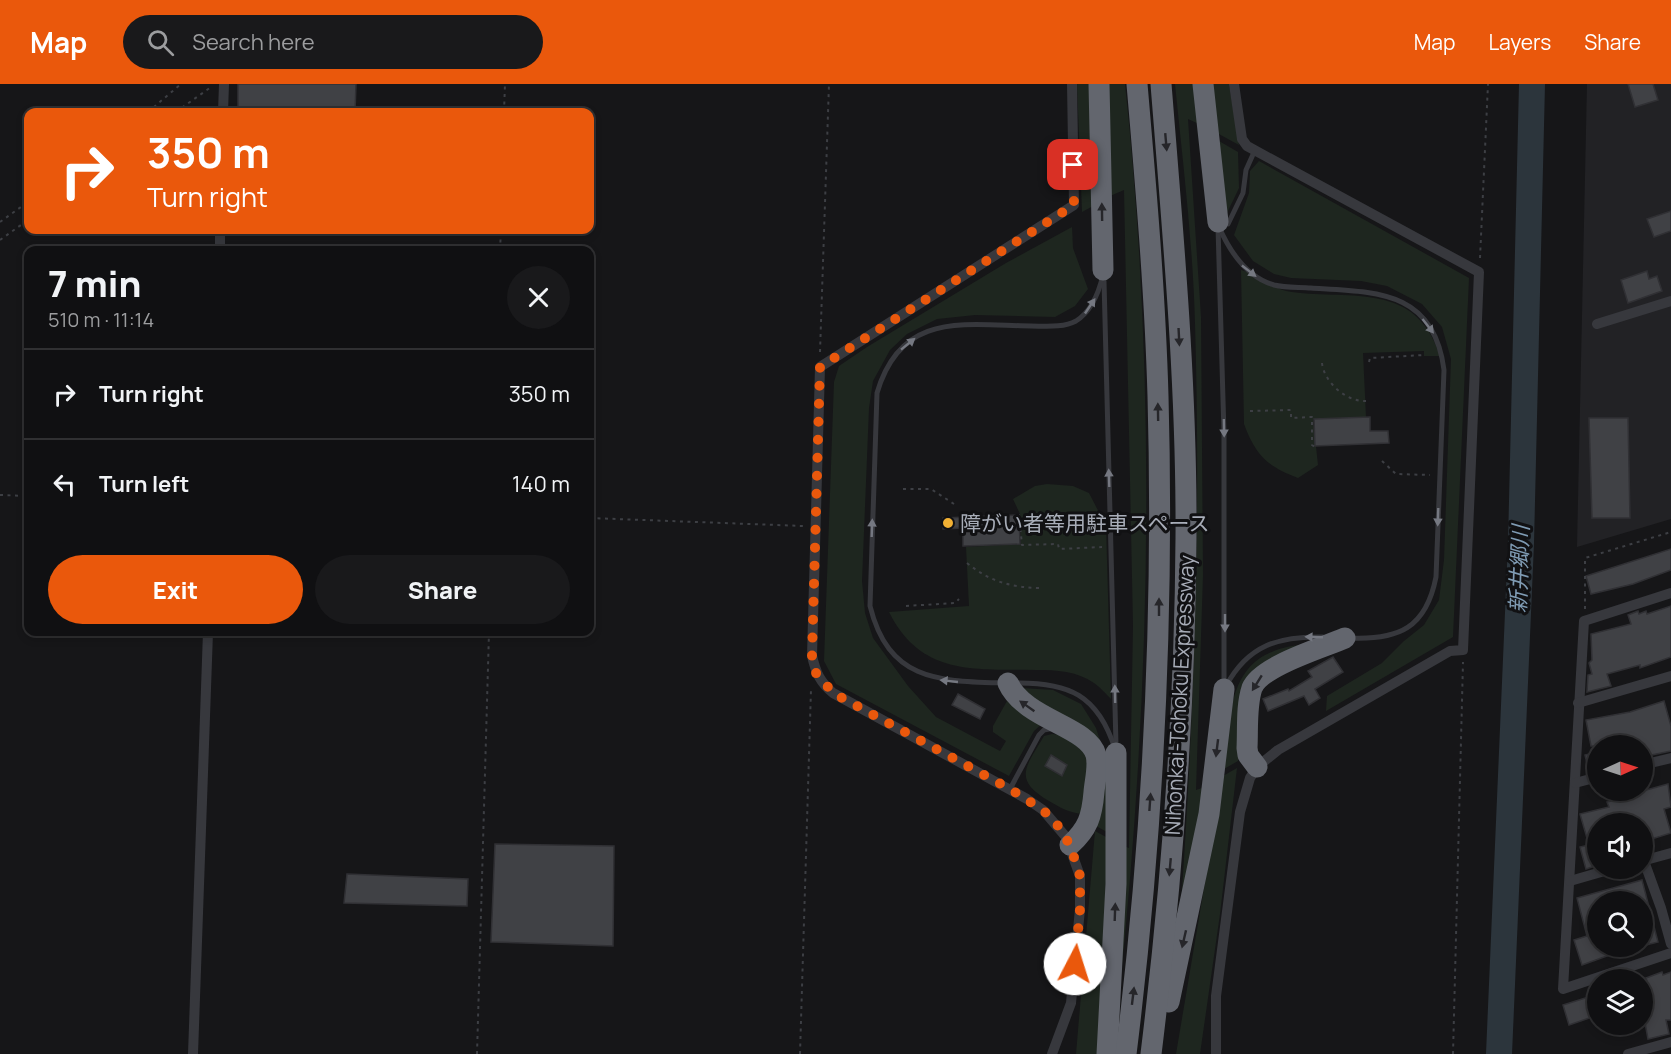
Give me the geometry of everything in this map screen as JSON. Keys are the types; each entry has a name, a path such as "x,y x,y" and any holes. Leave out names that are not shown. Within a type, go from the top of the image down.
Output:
{"highway":[{"path":"1099,84 1104,270"},
{"name":"Nihonkai-Tohoku Expressway","path":"1126,1054 1135,981 1156,732 1159,619 1157,385 1137,84"},
{"name":"Nihonkai-Tohoku Expressway","path":"1151,1054 1162,963 1173,821 1186,537 1177,280 1161,84"},
{"path":"1203,84 1223,223"},
{"path":"1257,767 1251,762 1246,748 1250,698 1256,680 1270,670 1345,638"},
{"path":"1008,683 1021,703 1088,741 1096,755 1097,764 1090,820 1083,833 1070,845"},
{"path":"1161,1054 1169,1002 1209,814 1224,689"},
{"path":"1107,1054 1116,884 1116,753"}],"street":[{"path":"223,108 224,84"},
{"path":"1052,1054 1071,1003 1080,920 1080,876 1070,845 1056,823 1043,810 1010,789 833,693 816,673 812,656 820,367 1074,205 1072,84"},
{"path":"1216,1054 1216,996 1240,812 1244,792 1257,767 1278,750 1362,700 1450,651 1464,650 1479,273 1255,150 1242,139 1234,84"},
{"path":"1597,324 1671,301"},
{"path":"1671,593 1584,621 1563,989 1671,953"},
{"path":"193,1054 208,636"},
{"path":"1578,703 1671,676"},
{"path":"1653,762 1671,758"},
{"path":"1575,783 1587,780"},
{"path":"1653,858 1671,853"},
{"path":"1570,881 1587,876"},
{"path":"1650,879 1671,944"},
{"path":"1628,1054 1671,1042"}],"lane":[{"path":"1224,689 1223,223 1243,193 1246,170 1255,150"},
{"path":"1223,223 1229,249 1242,266 1260,279 1289,287 1376,292 1390,296 1418,313 1429,326 1440,347 1444,370 1436,577 1425,610 1414,624 1397,634 1382,638 1296,637 1281,639 1253,653 1240,665 1224,689"},
{"path":"1104,270 1094,302 1080,317 1065,325 956,325 925,331 900,350 889,364 877,393 870,606 881,638 904,663 917,673 934,679 1045,683 1061,686 1075,692 1100,714 1108,728 1116,753"},
{"path":"1104,270 1116,753"},
{"path":"1010,789 1039,735 1051,728 1070,731"}],"path":[{"path":"153,108 182,84"},
{"path":"182,108 216,84"},
{"path":"504,108 505,84"},
{"path":"820,367 829,84"},
{"path":"1479,273 1488,84"},
{"path":"0,222 24,205"},
{"path":"0,240 24,223"},
{"path":"1369,362 1370,358 1424,355"},
{"path":"1322,363 1323,374 1329,382 1355,398 1366,401"},
{"path":"1250,411 1291,410 1291,418 1311,417 1312,445 1315,447"},
{"path":"1382,461 1396,474 1430,475"},
{"path":"903,489 931,489 954,504"},
{"path":"0,495 24,496"},
{"path":"1019,514 1022,544 1058,544 1059,549 1105,547"},
{"path":"594,518 815,526"},
{"path":"1584,621 1585,558 1671,532"},
{"path":"966,563 997,582 1022,588 1043,588"},
{"path":"906,606 955,603 959,599"},
{"path":"477,1054 489,636"},
{"path":"1453,1054 1464,650"},
{"path":"800,1054 812,656"}],"shaded area":[{"path":"1077,84 1093,84 1095,205 1082,212"},
{"path":"1106,84 1125,84 1142,309 1146,422 1144,648 1130,874 1120,986 1124,846 1129,848 1133,626 1124,190 1110,196"},
{"path":"1175,84 1194,84 1201,125 1188,119 1201,317 1203,575 1196,790 1205,787 1180,919 1195,622 1197,399 1192,264"},
{"path":"1211,84 1229,84 1239,145 1217,133"},
{"path":"1587,84 1671,84 1671,519 1577,547"},
{"path":"1219,141 1238,152 1239,188 1227,213"},
{"path":"1259,161 1469,278 1453,637 1326,711 1327,696 1382,663 1424,625 1439,600 1444,560 1451,359 1442,327 1422,304 1387,286 1361,281 1291,278 1274,274 1253,261 1234,235 1249,193 1250,171"},
{"path":"1072,227 1073,248 1088,289 1075,306 1055,317 975,315 937,319 907,334 890,350 873,381 869,408 862,581 865,613 873,638 908,686 936,717 1000,751 1006,741 993,732 993,726 1007,701 1043,723 1034,731 1009,776 836,684 824,661 834,382 839,366 867,347 1006,263"},
{"path":"1241,270 1285,291 1359,296 1398,305 1415,315 1429,332 1440,356 1424,356 1424,351 1363,353 1366,417 1313,419 1318,465 1298,478 1287,474 1270,464 1258,452 1244,424"},
{"path":"1047,484 1073,486 1089,493 1106,526 1111,699 1094,683 1066,672 971,668 951,665 933,658 917,648 902,633 889,612 969,606 966,547 1021,544 1020,514 1013,499 1035,486"},
{"path":"1311,644 1263,666 1240,745 1238,761 1224,769 1233,702 1239,684 1249,668 1263,656 1284,648"},
{"path":"1022,688 1053,690 1081,704 1096,728 1108,766 1107,832 1096,826 1101,768 1031,704"},
{"path":"1062,735 1086,753 1089,765 1084,814 1069,811 1049,801 1037,793 1026,779 1028,764 1032,756 1044,736"},
{"path":"1237,768 1220,914 1200,1054 1176,1054 1223,776"},
{"path":"1095,831 1108,838 1098,1054 1076,1054"}],"building":[{"path":"238,84 356,84 355,108 238,108"},
{"path":"1628,84 1653,84 1658,100 1635,107"},
{"path":"1671,211 1671,231 1654,237 1647,219"},
{"path":"1647,271 1649,279 1657,276 1662,291 1628,303 1621,280"},
{"path":"1370,417 1370,431 1388,431 1389,443 1315,446 1314,419"},
{"path":"1589,418 1628,418 1630,518 1592,518"},
{"path":"1019,515 1020,544 963,546 963,528 943,529 943,518"},
{"path":"1671,549 1671,570 1633,584 1591,594 1586,576"},
{"path":"1671,606 1671,657 1640,668 1640,665 1607,674 1611,686 1587,692 1588,675 1592,674 1589,663 1592,660 1591,634 1631,624 1628,615 1638,611 1639,614 1646,611 1647,614"},
{"path":"1333,657 1343,672 1315,689 1320,698 1309,705 1304,696 1268,711 1263,699 1288,689 1289,691 1312,677 1308,671"},
{"path":"958,694 985,709 980,719 952,705"},
{"path":"1664,701 1671,726 1671,751 1653,755 1653,735 1589,735 1586,720 1630,712"},
{"path":"1051,755 1067,765 1062,776 1045,766"},
{"path":"1668,784 1671,807 1664,809 1671,833 1653,839 1653,813 1587,813 1587,838 1580,814 1609,807 1607,802 1611,801 1653,801 1653,788"},
{"path":"495,844 614,846 613,946 491,942"},
{"path":"1587,845 1586,869 1580,847"},
{"path":"347,874 468,879 467,906 344,903"},
{"path":"1642,880 1645,891 1602,891"},
{"path":"1587,895 1587,936 1577,898"},
{"path":"1653,923 1658,942 1653,943"},
{"path":"1587,936 1587,957 1604,957 1582,965 1574,940"},
{"path":"1671,972 1671,1020 1666,1020 1669,1034 1648,1039 1647,1035 1653,1035 1653,975"},
{"path":"1587,997 1587,1019 1569,1025 1563,1005"}],"waterway":[{"name":"新井郷川","path":"1499,1054 1521,543 1532,84"}],"place":[{"name":"障がい者等用駐車スペース","path":"948,523"}],"route":[{"path":"1073,165 1074,205 820,367 812,656 816,673 833,693 1010,789 1043,810 1056,823 1070,845 1080,876 1080,909 1075,964"}]}
